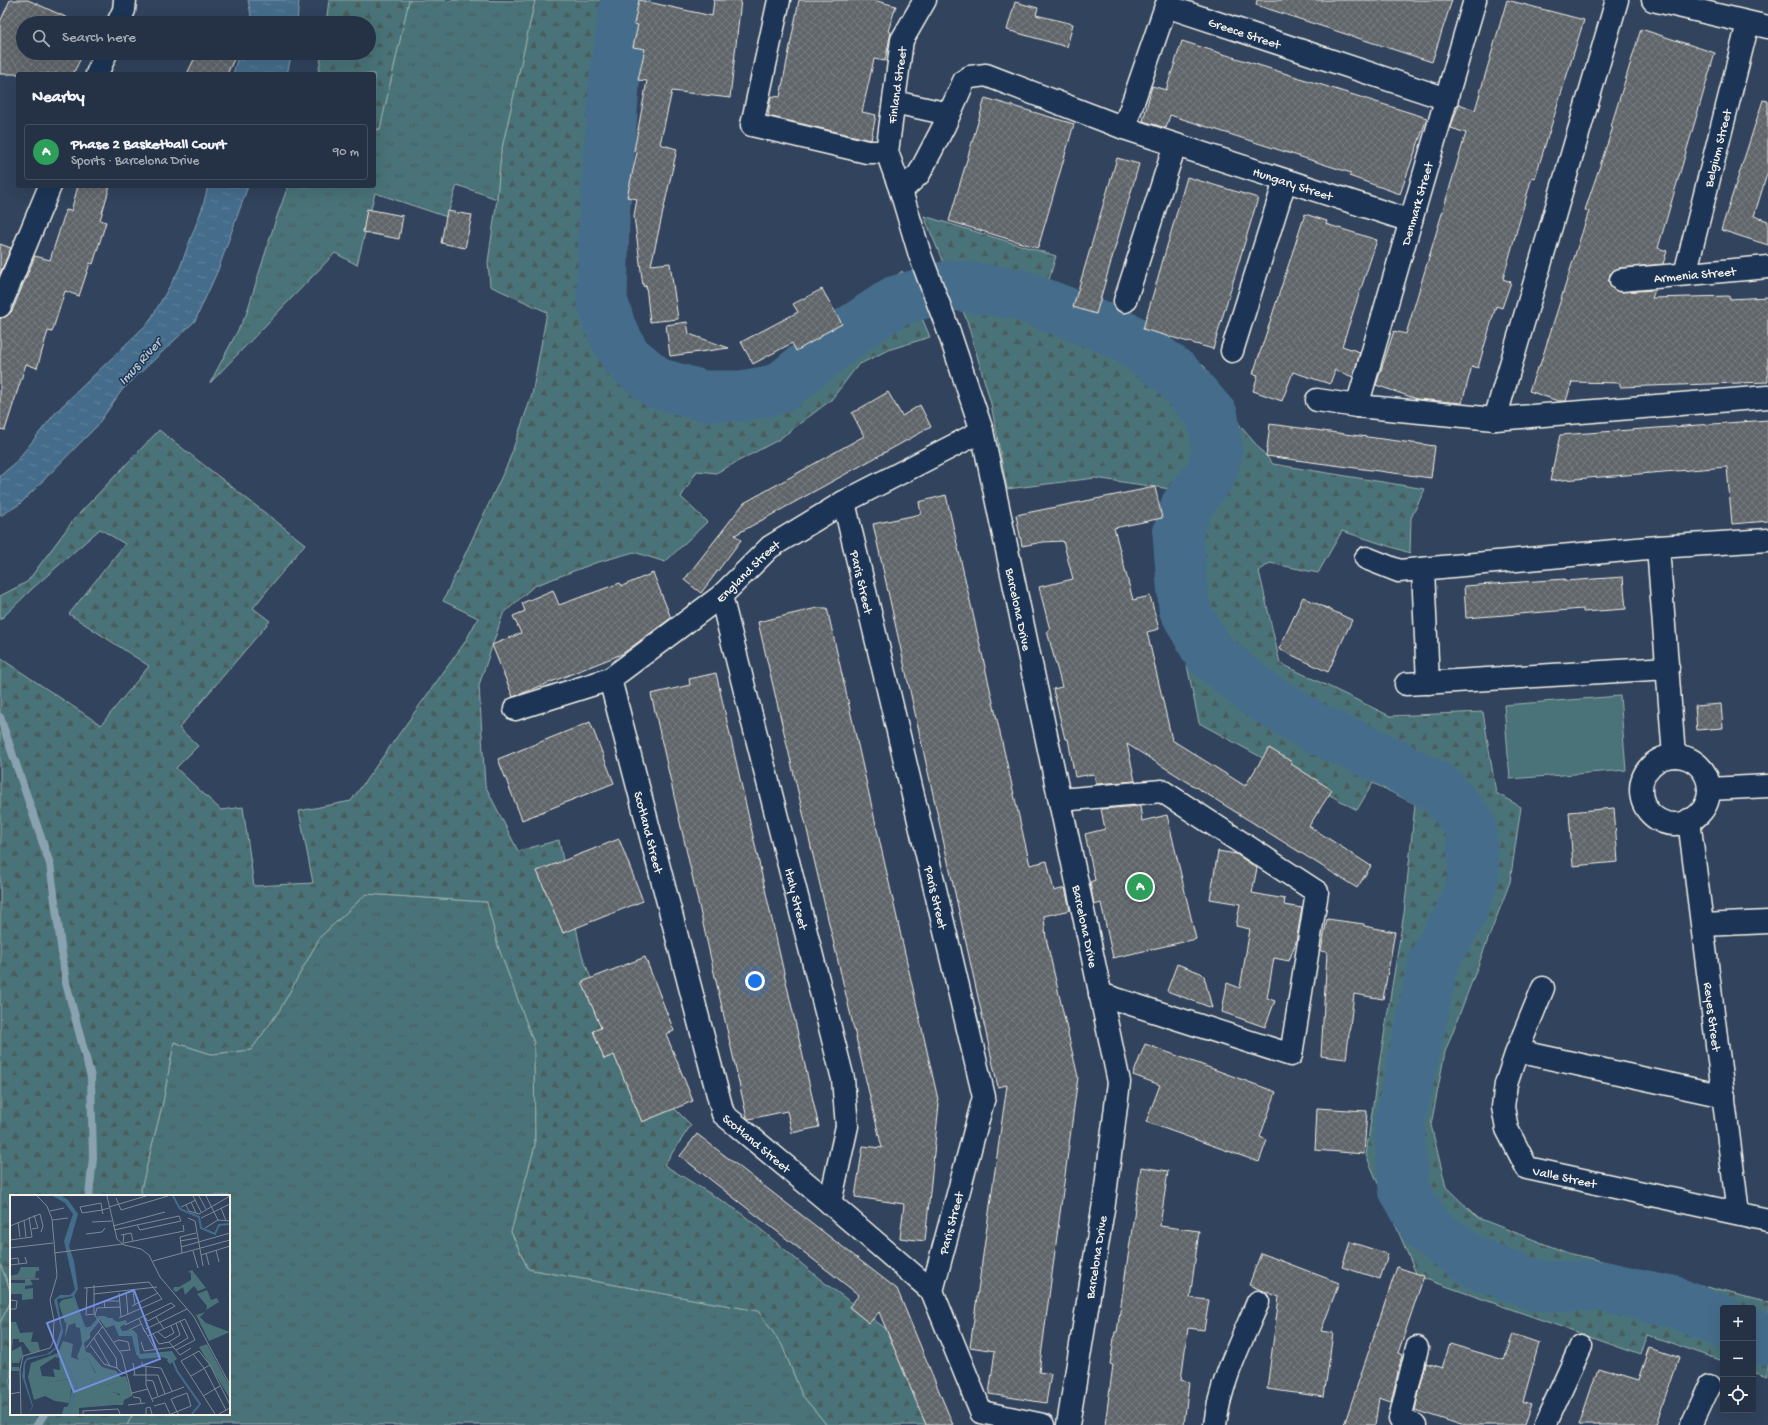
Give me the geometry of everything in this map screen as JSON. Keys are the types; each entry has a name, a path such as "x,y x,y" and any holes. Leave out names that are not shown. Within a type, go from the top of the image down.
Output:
{"street":[{"path":"121,16 124,10 125,0"},
{"path":"779,0 752,125 867,152 887,152"},
{"name":"Finland Street","path":"887,152 902,40 925,0"},
{"name":"Denmark Street","path":"1357,406 1476,0"},
{"path":"1495,419 1618,0"},
{"path":"1653,0 1758,25"},
{"name":"Greece Street","path":"1124,128 1166,6 1447,99"},
{"name":"Belgium Street","path":"1685,274 1758,25"},
{"path":"98,72 103,60"},
{"name":"Hungary Street","path":"949,114 964,81 970,77 986,75 1124,128 1411,221"},
{"path":"894,102 949,114 919,174 901,191"},
{"path":"1125,301 1175,145"},
{"name":"Barcelona Drive","path":"887,152 901,191 920,255 948,329 982,431 1119,1082 1104,1203 1068,1425"},
{"path":"1232,351 1285,181"},
{"path":"0,306 49,188"},
{"name":"Armenia Street","path":"1621,280 1768,267"},
{"path":"1317,400 1357,406 1495,419 1768,397"},
{"name":"England Street","path":"515,709 610,678 721,596 770,547 844,502 982,431"},
{"name":"Paris Street","path":"844,502 984,1097 932,1291"},
{"path":"1366,558 1399,571 1658,547 1768,540"},
{"path":"1658,547 1674,756"},
{"path":"1423,569 1428,683"},
{"name":"Italy Street","path":"721,596 843,1079 848,1126 830,1202"},
{"path":"1406,684 1668,668"},
{"name":"Scotland Street","path":"610,678 723,1114 830,1202 932,1291 981,1412 1043,1425"},
{"path":"1674,756 1684,757 1694,762 1704,774 1709,789 1704,808 1689,820 1676,824 1663,822 1652,815 1644,804 1640,791 1642,778 1649,766 1660,758 1674,756"},
{"path":"1709,789 1768,786"},
{"path":"1060,800 1162,791 1317,892 1291,1055 1100,994"},
{"name":"Reyes Street","path":"1689,820 1738,1213"},
{"path":"1702,925 1768,922"},
{"name":"Valle Street","path":"1543,988 1516,1051 1506,1084 1502,1107 1507,1129 1527,1168 1768,1220"},
{"path":"1516,1051 1724,1096"},
{"path":"1215,1425 1217,1408 1231,1364 1258,1302"},
{"path":"1545,1425 1581,1346"},
{"path":"1415,1425 1400,1419 1417,1348"},
{"path":"1691,1425 1710,1384"}],"green space":[{"path":"329,0 409,0 380,129 376,130 376,72 318,72 321,60 376,60 376,16 327,16"},
{"path":"409,0 535,1 501,153 497,199 457,185 447,217 375,193 357,265 335,253 210,383 246,315 287,188 376,188 376,130 380,129"},
{"path":"533,0 642,0 620,169 611,270 617,311 636,339 664,367 702,383 746,383 792,365 902,271 930,337 888,350 858,365 831,400 778,440 716,473 697,471 681,497 707,522 665,562 634,552 595,563 534,586 503,614 479,685 485,785 518,851 559,840 581,952 619,1053 691,1125 664,1165 740,1212 821,1280 897,1337 931,1425 827,1425 802,1395 782,1345 758,1311 528,1269 511,1232 535,1146 534,1043 498,946 487,902 366,894 320,937 279,1011 251,1050 211,1054 174,1042 163,1102 141,1189 142,1195 10,1195 10,1289 0,1263 0,658 101,725 149,666 69,614 125,544 100,529 33,588 0,620 0,596 27,582 75,518 159,430 305,544 253,608 270,621 179,728 198,746 176,768 221,810 243,807 254,886 313,883 299,811 351,801 465,642 478,618 443,601 508,463 532,395 547,312 490,286 488,262 497,199 501,153 535,1"},
{"path":"924,216 1056,256 1048,283 1204,366 1241,427 1273,464 1425,489 1411,518 1410,553 1342,531 1318,573 1270,563 1259,571 1280,663 1390,716 1483,712 1496,793 1521,807 1510,882 1445,1052 1431,1125 1446,1187 1478,1218 1568,1253 1670,1277 1768,1303 1768,1376 1756,1372 1756,1305 1720,1305 1720,1360 1648,1335 1641,1355 1417,1276 1366,1155 1404,913 1415,804 1373,783 1357,810 1199,723 1174,603 1167,535 1177,490 1095,478 1007,489 991,404 967,321"},
{"path":"1620,696 1626,770 1510,779 1504,705"},
{"path":"366,894 487,902 498,946 534,1043 535,1146 511,1232 528,1269 758,1311 782,1345 802,1395 827,1425 127,1425 132,1415 230,1415 230,1195 142,1195 141,1189 163,1102 174,1042 211,1054 251,1050 279,1011 320,937"},
{"path":"0,1263 10,1289 10,1303 0,1323"},
{"path":"10,1303 10,1415 132,1415 127,1425 0,1425 0,1323"}],"water":[{"path":"248,0 299,0 298,16 251,15"},
{"path":"237,60 290,60 287,72 234,72"},
{"name":"Imus River","path":"208,188 247,188 218,270 195,321 122,390 96,427 20,504 0,516 0,476 14,464 57,411 149,322 179,270 203,206"}],"building":[{"path":"10,0 28,0 63,16 16,16 16,60 80,60 74,72 16,72 16,74 0,74 0,22"},
{"path":"639,0 712,16 714,0 741,0 730,98 672,91 660,144 677,149 651,265 670,263 678,319 650,322 646,285 646,287 643,286 634,216 637,199 627,197 637,152 634,151 647,81 638,80 645,49 633,47 638,25 634,24"},
{"path":"799,0 873,0 896,6 888,31 891,32 885,61 874,59 862,112 876,115 871,140 768,116 771,96 780,97"},
{"path":"1257,0 1452,0 1432,62 1256,5"},
{"path":"1507,0 1584,20 1535,178 1532,177 1503,279 1511,282 1502,308 1496,306 1478,368 1472,366 1462,403 1417,399 1376,385 1394,331 1406,334 1466,133 1451,128 1453,121 1459,104 1475,110"},
{"path":"1015,2 1038,8 1036,15 1073,24 1067,47 1007,30"},
{"path":"1641,29 1715,53 1658,248 1667,251 1663,264 1620,268 1614,270 1610,274 1609,281 1611,287 1616,291 1622,292 1655,290 1652,298 1729,296 1729,299 1768,297 1768,382 1620,387 1620,383 1572,382 1566,401 1558,401 1529,391 1537,368 1539,368 1589,211 1585,210 1613,127 1611,126"},
{"path":"1182,41 1427,118 1400,194 1349,176 1351,173 1170,115 1166,128 1143,121 1152,86 1166,90"},
{"path":"194,60 234,60 228,72 188,72"},
{"path":"985,98 1074,124 1038,248 949,221"},
{"path":"1763,100 1768,101 1768,171 1754,216 1768,221 1768,245 1721,230"},
{"path":"1117,158 1139,164 1096,314 1073,307"},
{"path":"1187,177 1258,198 1213,349 1143,329"},
{"path":"77,188 109,188 100,220 106,222 93,264 90,263 79,296 65,291 52,332 48,331 37,368 26,364 5,430 0,429 0,318 7,316 12,311 35,256 50,260 66,210 71,211"},
{"path":"367,209 403,216 399,239 363,232"},
{"path":"447,211 472,215 465,248 441,243"},
{"path":"1305,214 1327,221 1326,224 1377,240 1342,346 1360,352 1353,377 1335,370 1330,384 1293,372 1282,401 1253,391 1258,375 1253,374"},
{"path":"0,244 11,248 0,274"},
{"path":"822,289 842,324 796,351 792,343 753,364 741,342 798,312 793,304"},
{"path":"687,322 689,334 729,348 670,356 666,325"},
{"path":"888,392 902,416 920,405 931,427 735,535 741,540 701,593 684,580 744,503 864,436 852,413"},
{"path":"1768,420 1768,521 1732,524 1727,467 1550,481 1560,435"},
{"path":"1270,424 1435,446 1431,478 1266,456"},
{"path":"1155,487 1162,518 1114,528 1133,600 1150,596 1159,629 1147,632 1172,740 1245,786 1269,748 1332,790 1309,826 1371,866 1357,888 1127,744 1135,781 1096,784 1094,774 1075,777 1068,739 1065,739 1053,689 1062,687 1047,631 1050,630 1039,587 1073,579 1063,541 1043,542 1022,546 1016,515"},
{"path":"946,495 1030,865 1047,861 1054,891 1065,888 1070,910 1044,916 1046,938 1078,1077 1039,1372 1051,1374 1046,1403 989,1394 995,1351 970,1347 1007,1085 998,1087 873,524 921,514 919,502"},
{"path":"653,573 671,618 622,654 513,697 492,645 521,633 513,616 525,611 522,603 553,590 559,605 620,583 622,586"},
{"path":"1623,577 1626,609 1583,612 1583,609 1466,618 1464,586 1565,579 1565,581"},
{"path":"1303,597 1352,620 1328,672 1279,649"},
{"path":"817,608 827,608 939,1104 925,1241 900,1238 904,1204 855,1197 863,1146 882,1148 758,622"},
{"path":"716,673 819,1127 792,1133 787,1111 749,1119 747,1118 651,694 690,685 689,679"},
{"path":"1721,704 1723,728 1697,730 1695,706"},
{"path":"590,722 614,783 522,820 498,759"},
{"path":"1140,806 1142,821 1167,815 1196,939 1113,958 1101,903 1094,905 1090,882 1095,880 1085,834 1105,829 1101,809"},
{"path":"1614,808 1618,862 1573,866 1569,812"},
{"path":"619,839 643,901 563,933 537,871"},
{"path":"1218,851 1236,854 1257,868 1252,893 1285,899 1284,905 1302,908 1296,942 1289,961 1274,958 1267,998 1275,1001 1265,1027 1222,1012 1227,983 1240,988 1250,929 1236,926 1240,904 1210,899"},
{"path":"1327,919 1364,924 1364,926 1395,932 1383,999 1354,994 1346,1059 1321,1056 1327,952 1321,951"},
{"path":"645,957 674,1031 666,1034 693,1101 642,1122 614,1055 604,1059 593,1031 601,1028 582,982"},
{"path":"1177,964 1201,973 1204,976 1212,1008 1167,991"},
{"path":"1145,1044 1276,1092 1260,1137 1267,1140 1259,1162 1146,1122 1160,1085 1133,1075"},
{"path":"1317,1108 1367,1111 1364,1154 1315,1150"},
{"path":"697,1134 897,1289 953,1425 926,1425 879,1312 869,1323 849,1307 859,1295 680,1156"},
{"path":"1141,1167 1168,1171 1160,1226 1199,1231 1190,1298 1209,1300 1204,1330 1188,1328 1181,1380 1189,1382 1184,1425 1105,1425 1113,1365 1110,1364 1115,1332 1117,1332"},
{"path":"1350,1242 1388,1254 1380,1279 1342,1267"},
{"path":"1261,1253 1339,1283 1321,1331 1333,1333 1324,1397 1267,1389 1279,1297 1249,1285"},
{"path":"1397,1267 1424,1276 1398,1353 1402,1355 1391,1402 1379,1398 1375,1425 1344,1425"},
{"path":"1513,1334 1539,1343 1523,1402 1531,1405 1524,1425 1461,1425 1415,1410 1426,1363 1442,1368 1450,1344 1504,1360"},
{"path":"1649,1347 1680,1357 1657,1425 1579,1425 1598,1368 1638,1380"}],"waterway":[{"path":"626,0 615,72 604,219 602,300 611,329 626,357 657,383 704,396 742,396 779,389 851,331 896,301 952,285 1018,294 1091,322 1131,340 1176,374 1213,417 1217,449 1212,472 1186,506 1178,534 1184,608 1208,652 1259,694 1315,728 1382,758 1440,789 1471,825 1474,877 1461,913 1434,960 1399,1126 1404,1189 1427,1229 1476,1263 1538,1286 1600,1286 1679,1303 1720,1322"},
{"path":"0,717 50,864 66,983 91,1077 93,1158 89,1195"},
{"path":"1756,1337 1768,1340"},
{"path":"37,1425 43,1415"}],"place":[{"name":"Phase 2 Basketball Court","path":"1140,887"}]}
